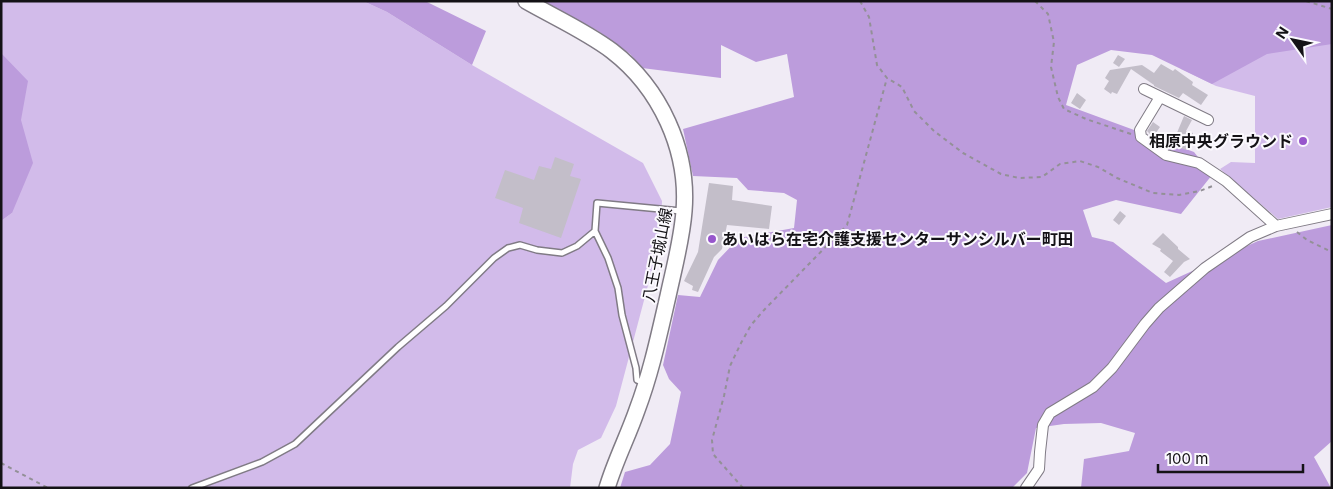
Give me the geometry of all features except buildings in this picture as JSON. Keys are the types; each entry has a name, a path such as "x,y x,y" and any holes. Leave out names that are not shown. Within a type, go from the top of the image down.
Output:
{"main road":[{"name":"八王子城山線","path":"526,1 612,51 637,75 664,114 677,146 684,180 684,212 681,237 658,343 646,384 607,488"}],"street":[{"path":"1144,89 1208,120"},
{"path":"1160,96 1140,130 1141,137 1166,155 1199,163 1280,225"},
{"path":"1026,488 1040,469 1040,452 1044,425 1050,413 1093,386 1112,368 1159,308 1205,268 1250,237 1280,225 1332,214"}],"lane":[{"path":"646,384 637,380 636,368 622,315 618,288 608,258 595,231 597,203 684,212"},
{"path":"192,488 262,462 296,444 398,347 446,306 494,258 508,248 520,245 537,250 562,252 577,246 595,231"}],"path":[{"path":"860,1 869,17 877,65 886,78 902,87 914,111 934,131 963,154 1001,174 1020,178 1042,177 1060,164 1080,161 1098,167 1117,178 1153,193 1180,195 1200,191 1226,182"},
{"path":"1034,1 1048,14 1054,42 1051,67 1058,97 1064,109 1086,119 1141,137"},
{"path":"1306,1 1332,9"},
{"path":"743,488 713,454 712,440 730,366 751,325 847,225 886,78"},
{"path":"1280,225 1332,252"},
{"path":"1,463 48,488"}],"shaded area":[{"path":"1,1 363,1 387,12 472,65 643,163 662,201 660,240 616,406 601,438 578,450 573,464 570,488 1,488 1,221 12,213 1,75"},
{"path":"363,1 425,1 486,31 472,65 387,12"},
{"path":"543,1 1332,1 1332,44 1267,54 1212,84 1152,55 1111,50 1077,65 1066,105 1194,152 1212,175 1181,214 1116,200 1083,210 1092,237 1113,242 1166,283 1258,241 1332,225 1332,441 1314,457 1331,488 1081,488 1084,459 1129,451 1135,433 1101,423 1064,424 1036,428 1027,473 1012,488 620,488 625,472 650,465 670,444 681,392 669,379 663,365 678,295 700,297 718,260 739,238 794,228 797,200 784,193 748,190 737,178 693,176 683,129 794,97 787,54 756,62 721,45 721,78 642,68 630,54 598,31"},
{"path":"1332,1 1332,207 1278,219 1220,169 1231,162 1255,163 1255,96 1216,86 1181,69 1161,42"},
{"path":"1,53 28,81 21,120 33,163 12,213 1,221"}],"place":[{"name":"相原中央グラウンド","path":"1303,141"},
{"name":"あいはら在宅介護支援センターサンシルバー町田","path":"712,239"}]}
